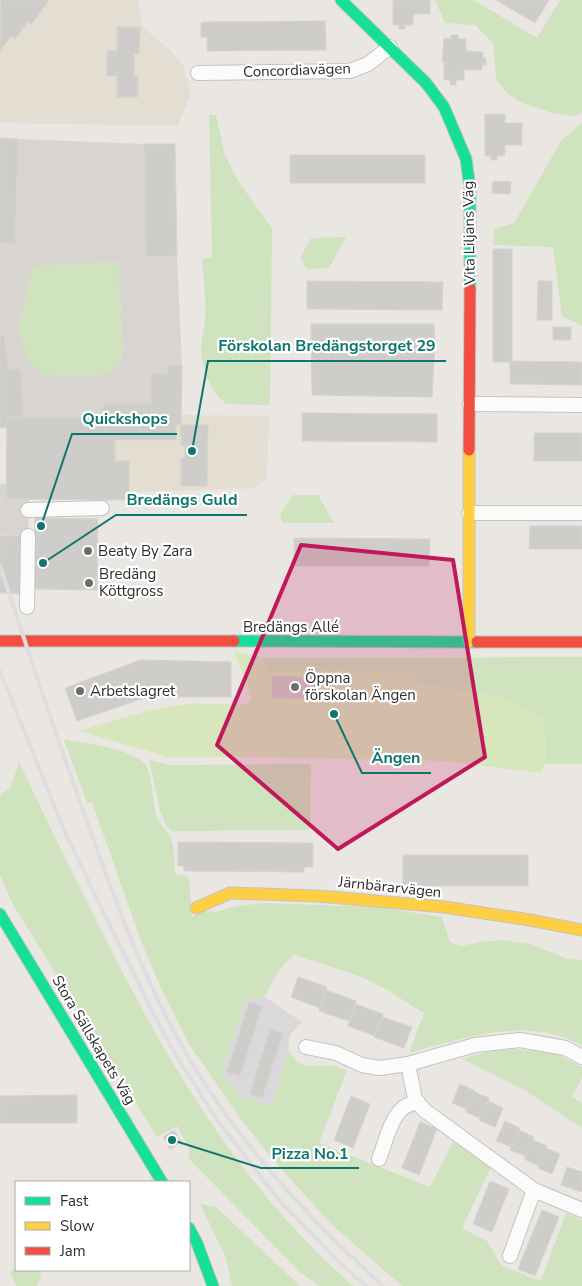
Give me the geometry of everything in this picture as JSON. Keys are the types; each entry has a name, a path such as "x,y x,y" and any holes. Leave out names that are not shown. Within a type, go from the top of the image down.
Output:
{"street":[{"name":"Vita Liljans Väg","path":"341,0 426,83 444,107 458,136 466,159 470,188 469,642"},
{"name":"Concordiavägen","path":"198,73 350,72 368,64 390,47"},
{"path":"470,404 582,405"},
{"path":"28,510 102,508"},
{"path":"469,512 582,512"},
{"path":"27,607 28,536"},
{"name":"Bredängs Allé","path":"0,641 582,642"},
{"name":"Järnbärarvägen","path":"196,908 230,893 318,896 444,907 582,930"},
{"name":"Stora Sällskapets Väg","path":"0,914 161,1181"},
{"path":"306,1047 336,1053 362,1065 379,1068 408,1064 475,1045 520,1040 565,1048 582,1057"},
{"path":"408,1064 415,1098 424,1110 534,1190 582,1210"},
{"path":"380,1159 393,1123 401,1110 407,1105 418,1102"},
{"path":"510,1256 534,1190"},
{"path":"190,1230 197,1243 213,1286"}],"highlighted area":[{"path":"301,545 453,560 485,757 338,849 217,745"}],"shaded area":[{"path":"0,0 138,0 143,27 171,51 184,67 191,94 178,126 0,123"},
{"path":"18,139 144,144 146,256 177,256 182,365 167,365 167,374 151,373 151,403 103,403 103,418 24,418 20,369 8,370 4,336 0,336 0,243 15,244","holes":["118,262 123,354 116,369 98,376 42,375 28,358 18,329 34,266"]},
{"path":"181,415 269,416 267,477 256,487 242,489 129,492 129,461 115,461 115,440 176,440 176,425 181,425"},
{"path":"0,484 7,484 29,499 28,536 0,535"},
{"path":"265,997 302,1022 290,1035 288,1051 272,1106 241,1096 221,1073 246,999"}],"green space":[{"path":"435,0 474,0 537,38 560,0 582,0 582,112 575,116 553,113 524,104 508,94 496,79 493,43 475,25 445,23"},
{"path":"209,115 216,115 224,152 236,178 272,228 270,405 226,404 211,386 203,364 201,349 205,322 205,303 202,259 212,257"},
{"path":"582,123 582,326 562,316 553,247 493,245 494,229 514,223 561,141"},
{"path":"346,237 329,268 307,269 300,258 311,238"},
{"path":"118,262 123,354 116,369 98,376 42,375 28,358 18,329 34,266"},
{"path":"293,495 318,495 334,523 282,523 280,514"},
{"path":"234,652 264,658 268,671 415,672 418,684 504,698 544,719 545,764 541,773 441,761 168,757 79,731 160,708 196,704 233,705 249,703 252,697"},
{"path":"582,657 582,764 545,764 544,719 504,698 418,684 415,672 267,671 264,658"},
{"path":"64,740 110,748 133,756 142,761 147,767 157,817 170,836 172,843 175,874 187,876 189,879 192,917 201,910 215,912 237,906 264,903 377,907 442,917 450,942 461,946 502,940 531,944 568,959 582,960 582,1045 549,1033 514,1031 478,1035 409,1053 424,1013 387,990 357,975 294,955 277,974 265,997 246,999 221,1073 241,1096 272,1106 288,1051 303,1065 334,1066 347,1070 319,1143 430,1187 455,1138 492,1165 462,1228 487,1241 502,1266 541,1281 566,1213 582,1220 582,1286 402,1286 330,1223 269,1155 240,1118 189,1044 160,986 141,941 92,802 87,803"},
{"path":"149,760 171,765 311,764 310,830 172,831 166,826 160,810"},
{"path":"19,762 124,976 151,1025 208,1119 275,1206 312,1247 353,1286 320,1286 301,1273 188,1158 190,1150 177,1126 157,1137 12,903 0,875 0,796 11,786"},
{"path":"516,1049 554,1053 582,1067 582,1078 572,1097 582,1103 582,1128 526,1091 462,1059 486,1052"},
{"path":"200,1204 216,1207 300,1286 232,1286 226,1258"},
{"path":"15,1268 15,1271 39,1271 41,1277 37,1286 16,1286 10,1272"}],"building":[{"path":"1,0 49,0 32,24 28,21 15,39 11,36 0,51"},
{"path":"393,0 430,0 430,14 413,14 413,25 405,25 405,29 399,29 399,25 393,25"},
{"path":"496,0 549,0 535,23"},
{"path":"325,21 326,50 207,51 207,37 201,37 201,22"},
{"path":"117,27 140,27 139,54 134,54 134,76 138,76 138,97 117,97 117,76 107,76 107,51 117,51"},
{"path":"451,35 458,35 458,39 466,39 466,51 483,52 483,58 486,58 486,65 482,65 482,70 464,70 464,80 456,80 456,85 450,85 450,80 444,80 444,62 442,62 444,38 451,39"},
{"path":"485,114 505,114 505,123 522,123 522,145 505,145 505,155 497,156 497,160 491,160 491,156 485,156"},
{"path":"0,138 18,139 15,244 0,243"},
{"path":"144,144 175,144 177,256 146,257"},
{"path":"290,155 425,155 425,183 290,183"},
{"path":"493,181 511,182 510,194 492,193"},
{"path":"493,249 512,249 512,361 582,362 582,385 510,384 510,362 493,362"},
{"path":"307,281 443,282 442,310 307,309"},
{"path":"538,281 552,281 552,320 537,320"},
{"path":"311,324 434,324 435,343 432,397 312,395"},
{"path":"553,327 571,327 571,340 553,340"},
{"path":"0,336 4,336 8,370 20,369 24,418 7,417 7,427 0,428"},
{"path":"167,365 182,365 181,425 176,425 176,440 115,440 115,461 129,461 129,500 6,499 7,417 103,418 103,403 151,403 151,373 167,374"},
{"path":"302,413 437,414 437,442 302,441"},
{"path":"181,425 208,425 207,486 181,486 181,458 185,458 185,445 181,445"},
{"path":"534,433 582,433 582,461 534,461"},
{"path":"35,518 98,519 97,590 34,589"},
{"path":"530,526 582,526 582,549 529,549"},
{"path":"0,536 24,536 23,594 0,593"},
{"path":"294,538 430,539 429,566 294,566"},
{"path":"140,660 231,662 231,697 147,697 77,721 65,688"},
{"name":"Öppna förskolan Ängen","path":"272,676 318,677 318,699 272,698"},
{"path":"178,842 313,843 313,867 304,867 304,872 184,871 184,866 178,866"},
{"path":"403,855 528,855 528,886 403,886"},
{"path":"298,977 327,987 320,1008 291,997"},
{"path":"326,990 356,1001 349,1021 319,1011"},
{"path":"249,1002 262,1006 240,1076 227,1072"},
{"path":"355,1004 383,1014 375,1036 348,1026"},
{"path":"382,1017 412,1027 404,1048 374,1037"},
{"path":"270,1029 283,1033 262,1098 250,1094"},
{"path":"460,1084 475,1091 467,1109 452,1103"},
{"path":"474,1092 489,1098 480,1118 466,1112"},
{"path":"77,1095 77,1123 0,1123 0,1096"},
{"path":"351,1096 370,1104 353,1148 334,1140"},
{"path":"488,1101 503,1108 495,1127 479,1120"},
{"path":"505,1121 520,1128 511,1147 496,1141"},
{"path":"420,1122 437,1129 419,1175 402,1168"},
{"path":"174,1130 181,1142 170,1149 163,1137"},
{"path":"518,1130 534,1137 526,1156 510,1150"},
{"path":"533,1140 547,1146 539,1166 524,1159"},
{"path":"546,1148 560,1154 552,1174 538,1168"},
{"path":"567,1167 582,1172 582,1192 561,1185"},
{"path":"490,1181 509,1189 492,1232 473,1224"},
{"path":"542,1210 559,1217 535,1276 518,1269"}],"railway":[{"path":"0,566 55,731 108,880 137,954 171,1026 214,1098 265,1165 322,1228 383,1286"},
{"path":"0,671 65,833 175,1054 218,1121 278,1199 340,1263 366,1286"}],"traffic: fast":[{"path":"341,0 426,83 444,107 466,159 470,188 470,289"},
{"path":"234,641 477,642"},
{"path":"0,914 161,1181"},
{"path":"190,1230 197,1243 213,1286"}],"traffic: slow":[{"path":"469,450 469,642"},
{"path":"196,908 230,893 318,896 444,907 582,930"}],"traffic: jam":[{"path":"469,450 470,289"},
{"path":"0,641 234,641"},
{"path":"477,642 582,642"}],"place":[{"name":"Förskolan Bredängstorget 29","path":"192,451"},
{"name":"Quickshops","path":"41,526"},
{"name":"Beaty By Zara","path":"88,551"},
{"name":"Bredängs Guld","path":"43,563"},
{"name":"Bredäng Köttgross","path":"89,583"},
{"name":"Öppna förskolan Ängen","path":"295,687"},
{"name":"Arbetslagret","path":"80,691"},
{"name":"Ängen","path":"334,714"},
{"name":"Pizza No.1","path":"172,1140"}]}
